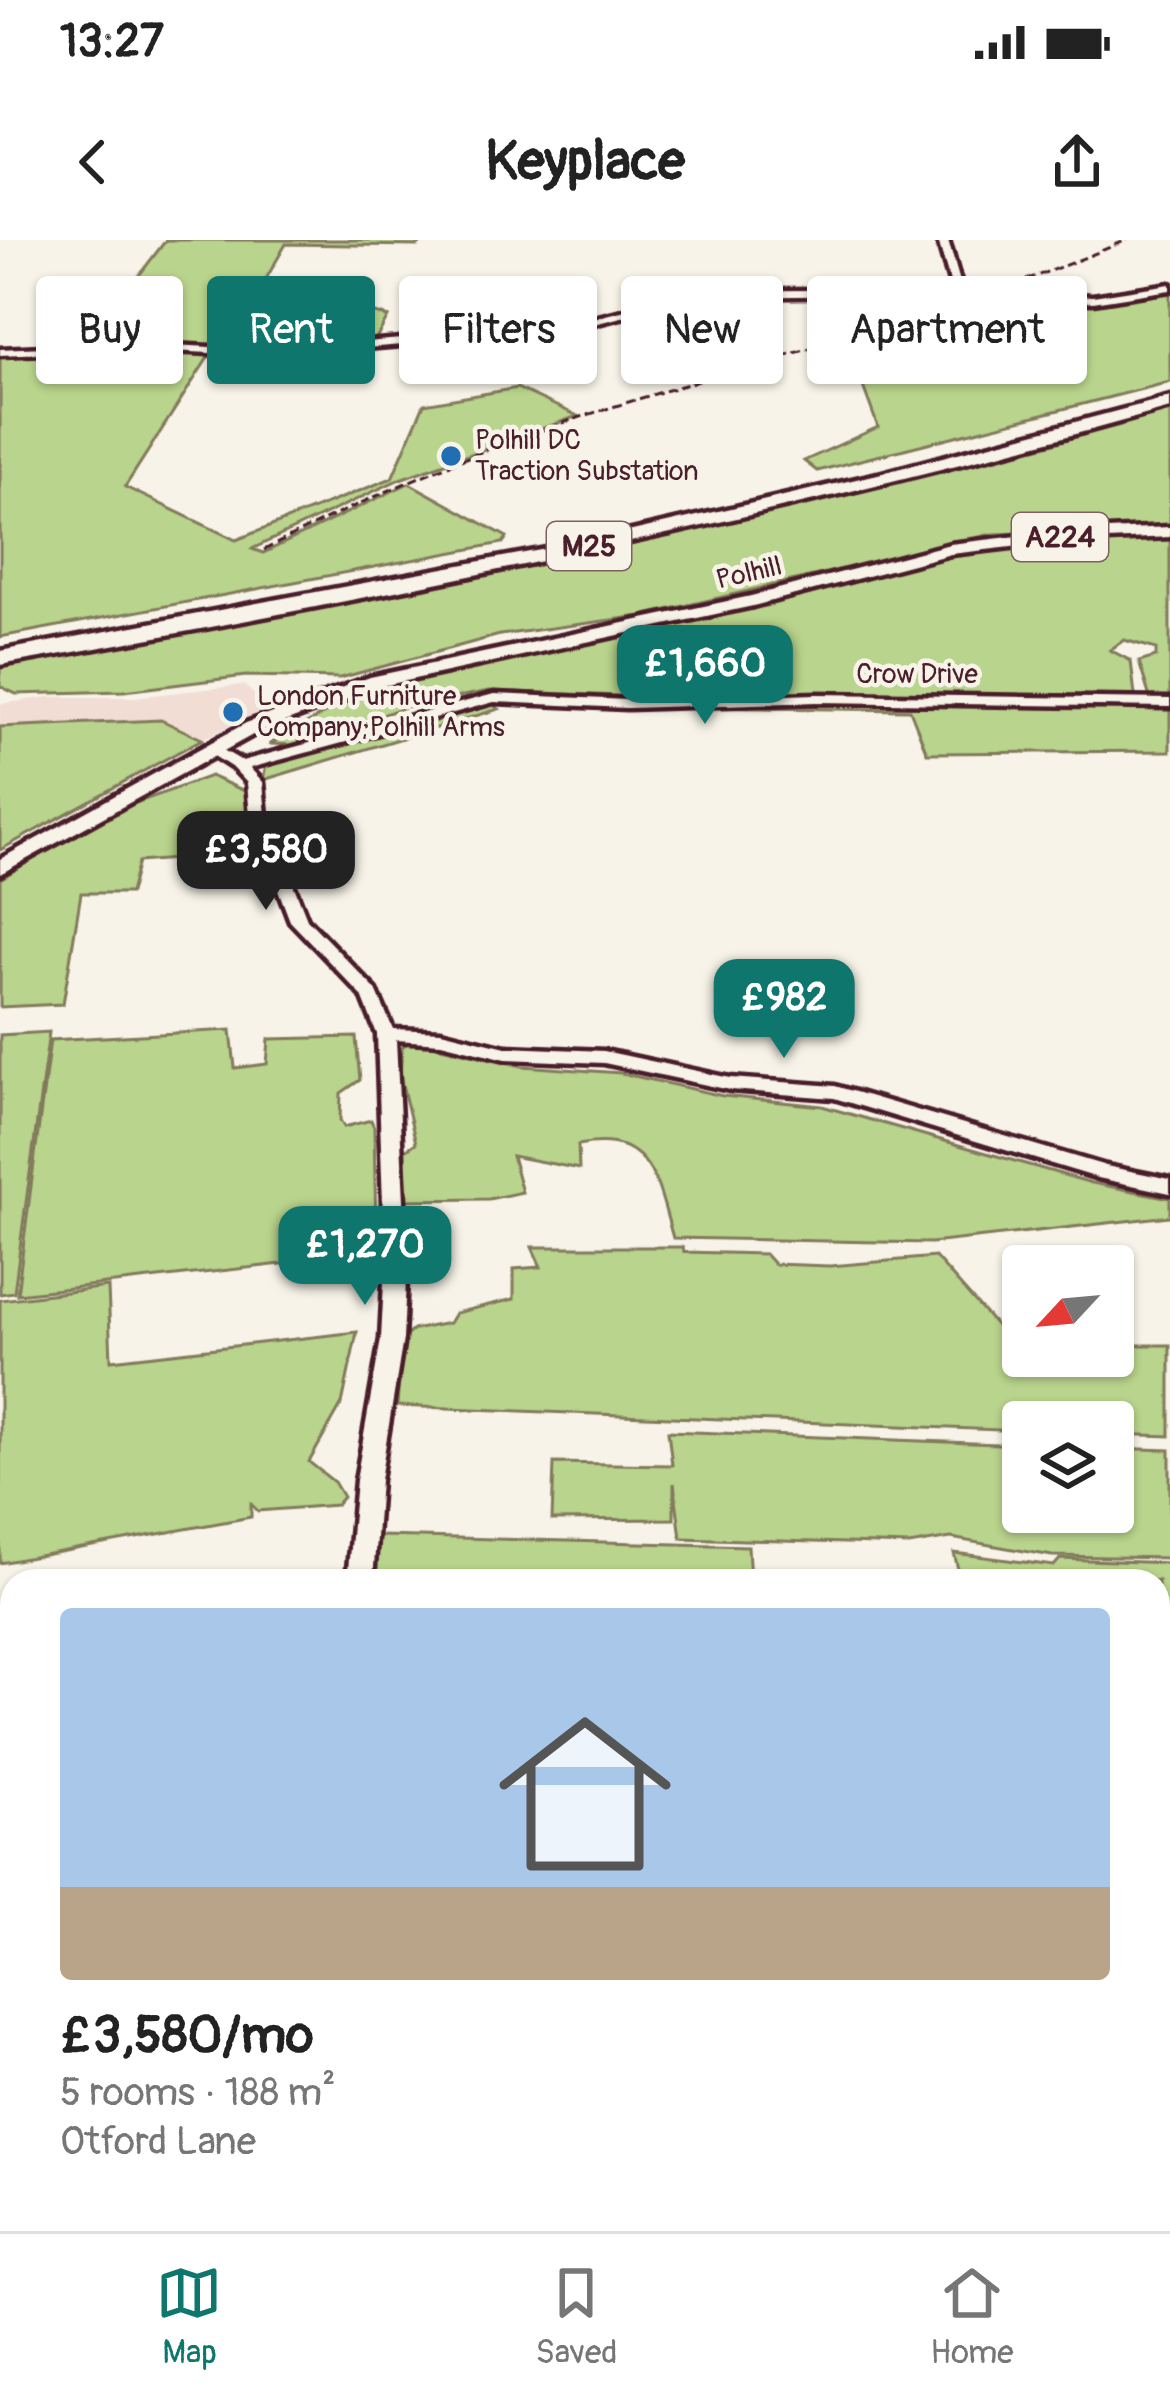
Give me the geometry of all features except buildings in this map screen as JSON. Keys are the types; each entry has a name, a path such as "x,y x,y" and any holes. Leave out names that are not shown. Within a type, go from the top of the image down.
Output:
{"highway":[{"name":"M25","path":"0,645 615,529 907,461 1170,391"},
{"name":"M25","path":"0,658 290,606 644,534 931,467 1170,402"}],"main road":[{"name":"Polhill","path":"211,748 315,701 396,676 753,601 950,549 1045,538 1170,532"},
{"name":"A224","path":"0,868 211,748"}],"street":[{"path":"944,240 954,276"},
{"path":"1087,299 1170,287"},
{"path":"0,352 132,346 272,353 566,328 701,294 807,293"},
{"name":"Crow Drive","path":"240,766 494,698 627,704 817,698 1170,703"},
{"path":"211,748 255,782 266,840 299,921 370,994 386,1034 396,1262 392,1339 368,1480 361,1569"},
{"path":"386,1034 440,1037 506,1053 604,1057 730,1084 836,1092 1105,1173 1170,1186"}],"shaded area":[{"path":"243,685 270,707 202,739 161,720 0,727 0,704"}],"green space":[{"path":"166,240 424,240 418,246 286,244 268,276 207,276 207,347 183,346 183,276 139,276"},
{"path":"1170,290 1170,382 817,471 804,461 878,427 862,384 1087,384 1087,301"},
{"path":"375,313 388,317 375,340"},
{"path":"36,352 36,384 183,384 183,352 207,353 125,487 236,540 392,478 424,404 517,388 578,416 400,479 252,549 263,553 409,483 507,537 503,543 0,637 0,355"},
{"path":"1170,410 1170,528 992,534 641,616 500,635 340,678 246,676 124,691 16,694 0,686 0,666 272,618 542,563 947,471"},
{"path":"1170,538 1170,699 1150,698 1139,662 1156,657 1156,649 1124,640 1110,650 1131,661 1135,695 1126,697 860,692 650,697 489,691 405,707 296,745 269,744 384,684 803,596 975,549"},
{"path":"491,703 499,709 263,780 266,765"},
{"path":"675,707 1170,708 1170,751 927,753 910,710"},
{"path":"161,720 202,739 0,850 0,727"},
{"path":"210,776 245,791 254,853 138,862 130,893 81,893 63,1004 0,1007 0,879 111,812"},
{"path":"231,1030 235,1068 267,1064 269,1039 356,1037 360,1080 341,1093 340,1120 344,1127 371,1120 374,1127 376,1231 324,1238 326,1259 17,1294 50,1040"},
{"path":"49,1032 14,1292 0,1294 0,1035"},
{"path":"411,1040 522,1066 621,1073 723,1096 822,1106 1092,1183 1170,1198 1170,1216 931,1243 673,1238 647,1165 622,1145 603,1142 578,1145 579,1169 512,1156 522,1192 489,1199 405,1200 405,1150 416,1143 400,1076 402,1047"},
{"path":"532,1247 683,1247 684,1252 765,1254 774,1264 830,1266 935,1257 1002,1333 1002,1377 1134,1377 1134,1345 1170,1345 1170,1436 1134,1435 1134,1401 1002,1401 1002,1430 397,1406 402,1339 413,1330 449,1323 455,1313 514,1299 514,1269 541,1267"},
{"path":"108,1287 111,1360 357,1332 342,1404 309,1462 334,1482 343,1497 336,1505 258,1511 251,1504 251,1517 0,1563 0,1300"},
{"path":"668,1431 1002,1444 1002,1533 1134,1533 1134,1449 1170,1450 1170,1558 1052,1556 951,1538 909,1545 681,1538 674,1483 674,1519 552,1520 554,1463 672,1465"},
{"path":"381,1536 748,1546 749,1569 374,1569 373,1544"},
{"path":"954,1553 1054,1566 1060,1559 1170,1563 1170,1569 958,1569"}],"railway":[{"path":"264,550 504,443 909,319 1127,240"}],"place":[{"name":"Polhill DC Traction Substation","path":"451,456"},
{"name":"London Furniture Company;Polhill Arms","path":"233,712"}]}
